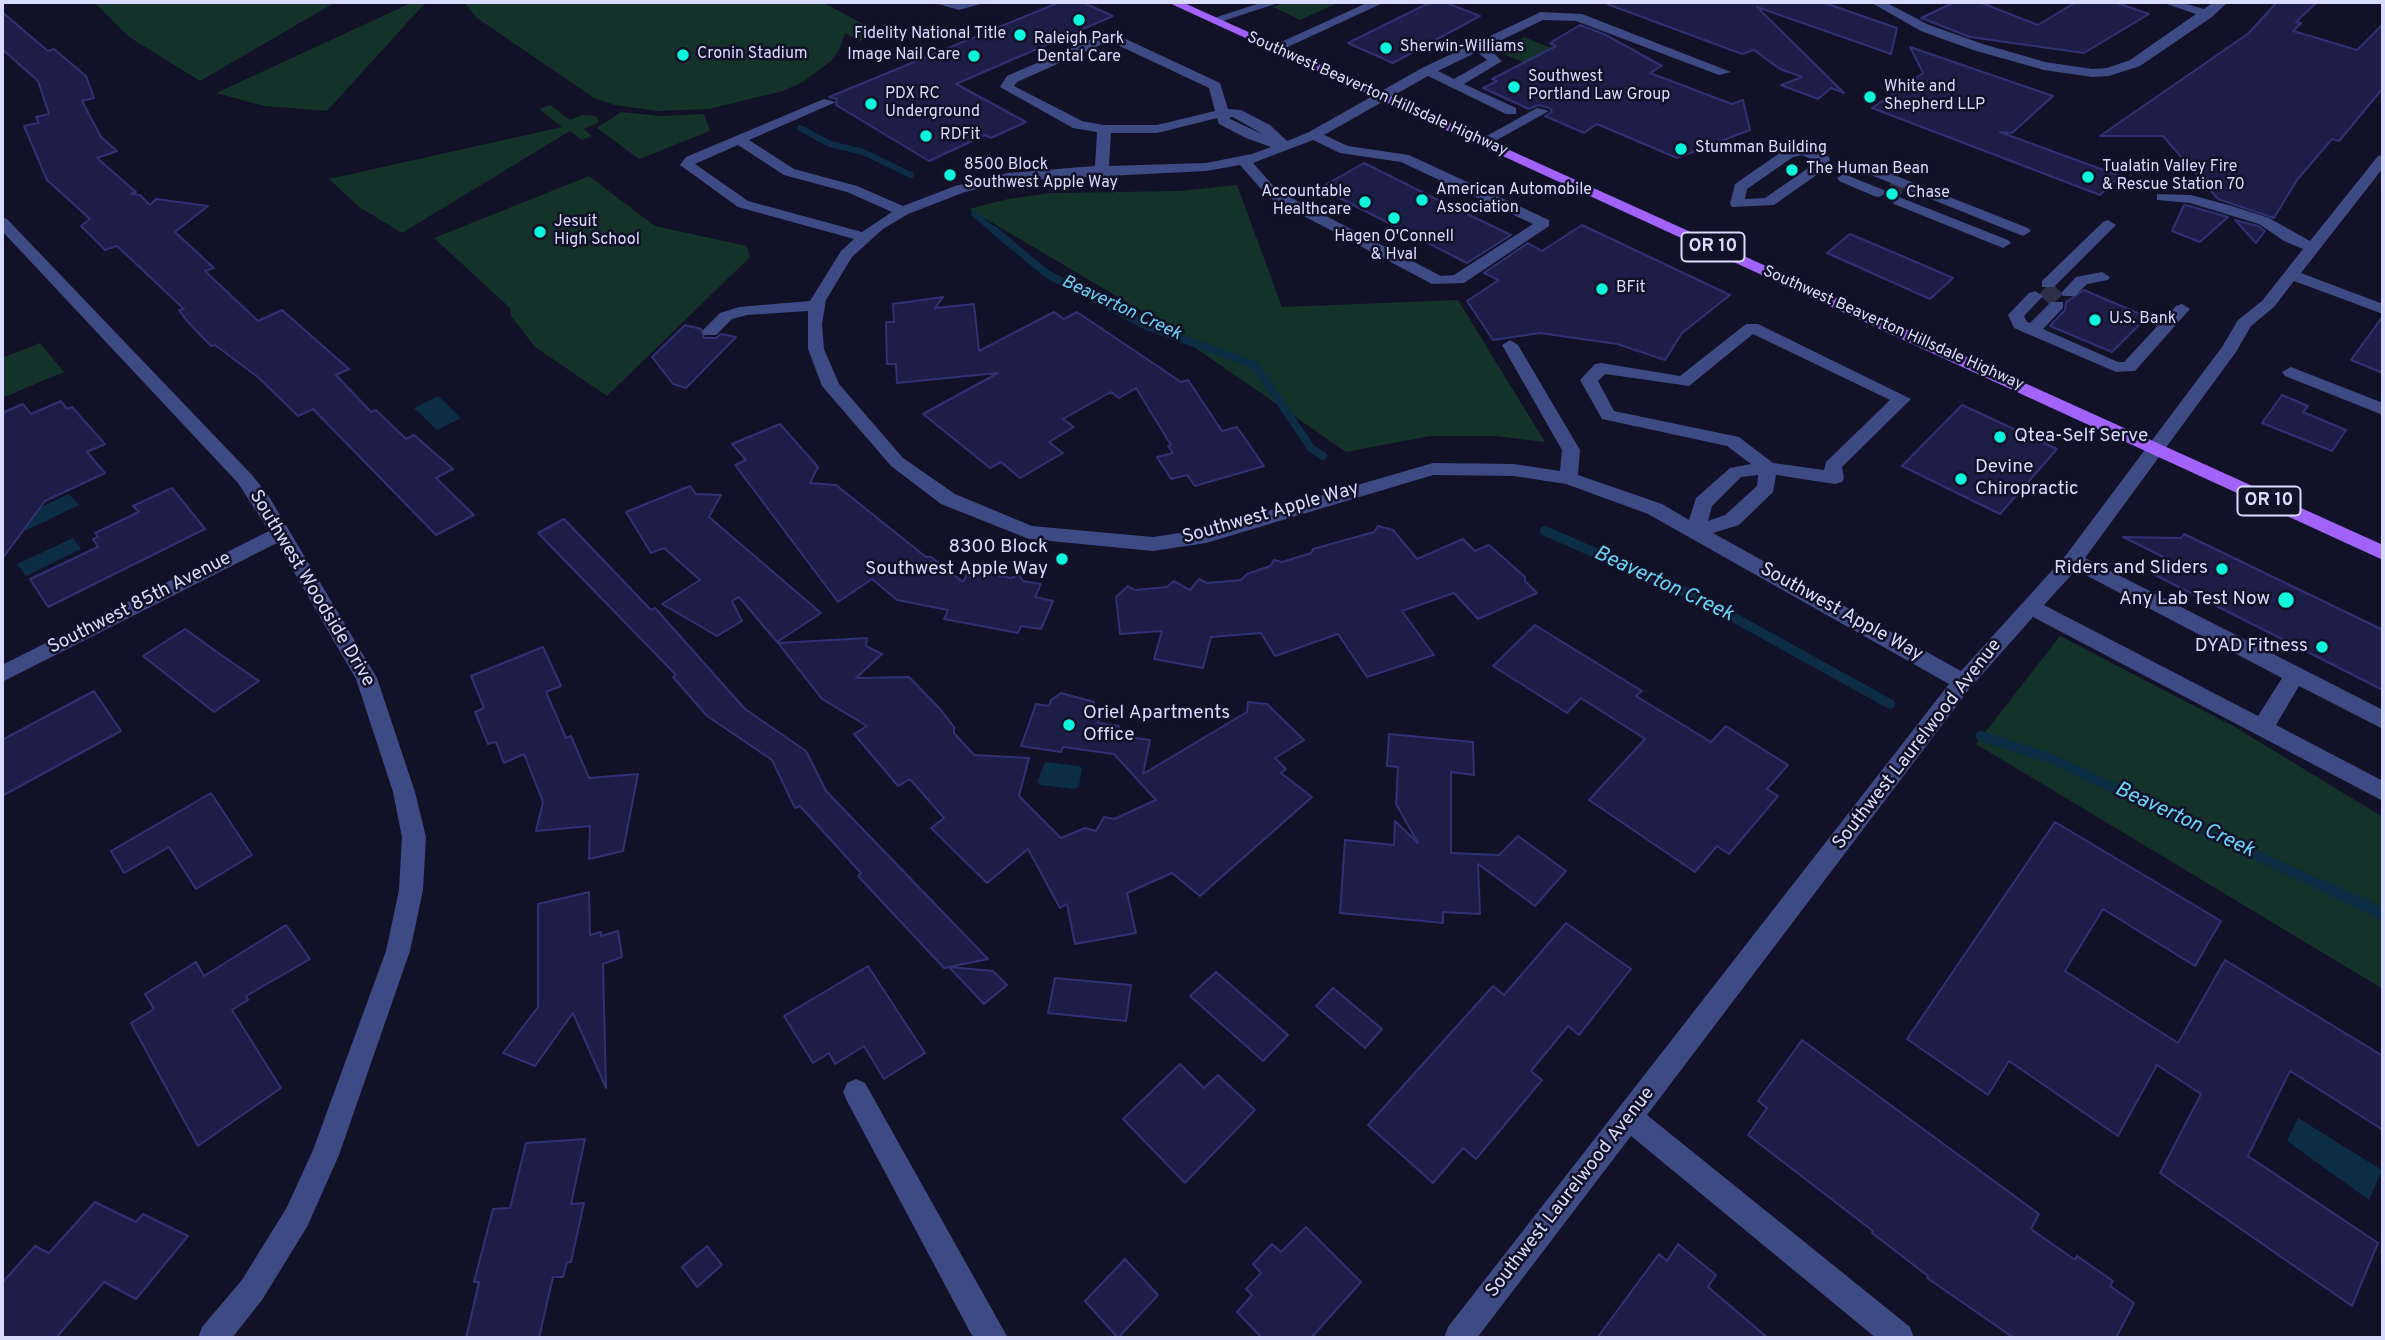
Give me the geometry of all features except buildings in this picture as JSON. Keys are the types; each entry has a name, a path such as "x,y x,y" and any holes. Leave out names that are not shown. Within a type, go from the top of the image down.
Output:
{"main road":[{"name":"Southwest Beaverton Hillsdale Highway","path":"1175,2 2383,553"}],"street":[{"path":"937,2 959,6 981,2"},
{"path":"1214,20 1275,2"},
{"path":"1274,48 1379,2"},
{"path":"1876,2 1925,28 1978,47 2044,66 2092,73 2109,72 2135,63 2222,2"},
{"path":"2167,2 2208,14"},
{"name":"Southwest Apple Way","path":"1724,72 1578,17 1564,15 1533,18 1427,71 1314,135 1243,160 1206,167 1008,177 939,195 903,211 865,237 834,271 818,305 814,324 816,349 831,386 897,461 948,499 1029,532 1153,544 1206,536 1433,469 1514,470 1569,478 1656,509 1964,682"},
{"path":"1222,113 1157,129 1104,129 1078,125 1007,87 1012,79 1110,36 1215,86 1222,113 1224,121 1251,135 1285,147"},
{"path":"1454,84 1496,61 1477,46"},
{"path":"1427,71 1511,111"},
{"path":"829,102 691,160 687,165 743,204 865,237"},
{"path":"1481,143 1542,111"},
{"path":"1102,171 1104,129"},
{"path":"1243,160 1273,194 1438,281 1458,280 1544,223 1404,158 1345,150 1314,135"},
{"path":"739,140 789,172 852,189 903,211"},
{"path":"1803,151 1823,159 1820,166 1769,202 1737,204 1740,187 1789,153 1803,151"},
{"name":"Southwest Laurelwood Avenue","path":"1459,1338 1964,682 2029,606 2073,560 2230,348 2244,323 2268,304 2383,159"},
{"path":"1885,188 1853,172 2013,237 1905,196"},
{"path":"2162,197 2191,199 2264,221 2289,238 2311,247"},
{"name":"Southwest Woodside Drive","path":"2,222 245,479 366,678 376,701 404,792 414,837 411,890 398,951 325,1155 297,1217 252,1290 213,1338"},
{"path":"2053,292 2108,226"},
{"path":"2290,274 2383,309"},
{"path":"2102,277 2082,280 2053,292 2016,315 2026,328 2116,367 2129,367 2182,309"},
{"path":"709,331 726,316 745,310 818,305"},
{"path":"1696,531 1703,503 1736,472 1768,468 1835,478 1832,466 1902,399 1752,327 1683,382 1601,368 1589,380 1608,415 1733,441 1768,468"},
{"path":"1510,345 1571,450 1569,478"},
{"path":"2291,372 2383,410"},
{"path":"1696,531 1732,520 1766,488 1768,468"},
{"name":"Southwest 85th Avenue","path":"2,674 279,534"},
{"path":"2073,560 2383,720"},
{"path":"2029,606 2383,792"},
{"path":"2262,729 2295,675"},
{"path":"856,1092 981,1322 993,1338"},
{"path":"1629,1117 1899,1338"}],"green space":[{"path":"94,2 336,2 200,81 129,37"},
{"path":"413,2 426,2 327,111 264,106 216,93"},
{"name":"Cronin Stadium","path":"464,2 822,2 880,33 860,41 845,33 840,49 831,61 803,82 783,91 709,109 657,111 615,105 594,98 477,18"},
{"path":"1286,2 1340,2 1300,20 1273,7"},
{"path":"1524,37 1596,66 1569,81 1496,51"},
{"path":"550,105 570,120 583,115 596,116 599,122 584,129 592,136 582,140 570,131 402,233 359,207 329,179 562,127 539,109"},
{"path":"621,112 661,116 704,114 710,131 639,159 597,128"},
{"path":"589,176 655,226 747,246 750,257 607,396 535,347 511,316 510,308 434,238"},
{"path":"1237,185 1282,307 1458,300 1545,442 1495,436 1430,436 1346,452 1145,313 969,209 1008,199 1052,193 1179,191"},
{"path":"40,343 64,372 2,398 2,358"},
{"path":"2060,636 2233,726 2383,817 2383,989 1976,744"}],"water":[{"path":"438,396 461,418 437,430 414,408"},
{"path":"69,494 79,505 25,531 16,519"},
{"path":"73,538 81,549 26,576 17,564"},
{"path":"1045,762 1080,766 1082,769 1079,786 1074,789 1040,785 1037,782"},
{"path":"2298,1118 2382,1170 2369,1200 2287,1141"}],"waterway":[{"name":"Beaverton Creek","path":"800,128 830,144 863,152 911,175"},
{"name":"Beaverton Creek","path":"974,214 996,232"},
{"name":"Beaverton Creek","path":"994,230 1047,274 1149,327 1255,365 1311,448 1323,456"},
{"name":"Beaverton Creek","path":"1545,531 1697,597 1890,704"},
{"name":"Beaverton Creek","path":"1981,736 2050,758 2322,886"},
{"name":"Beaverton Creek","path":"2319,884 2383,914"}],"tunnel":[{"path":"1890,184 1911,192"},
{"path":"2045,300 2057,288"}],"place":[{"name":"Raleigh Park Dental Care","path":"1079,20"},
{"name":"Fidelity National Title","path":"1020,35"},
{"name":"Sherwin-Williams","path":"1386,48"},
{"name":"Cronin Stadium","path":"683,55"},
{"name":"Image Nail Care","path":"974,56"},
{"name":"Southwest Portland Law Group","path":"1514,87"},
{"name":"White and Shepherd LLP","path":"1870,97"},
{"name":"PDX RC Underground","path":"871,104"},
{"name":"RDFit","path":"926,136"},
{"name":"Stumman Building","path":"1681,149"},
{"name":"The Human Bean","path":"1792,170"},
{"name":"8500 Block Southwest Apple Way","path":"950,175"},
{"name":"Tualatin Valley Fire & Rescue Station 70","path":"2088,177"},
{"name":"Chase","path":"1892,194"},
{"name":"American Automobile Association","path":"1422,200"},
{"name":"Accountable Healthcare","path":"1365,202"},
{"name":"Hagen O'Connell & Hval","path":"1394,218"},
{"name":"Jesuit High School","path":"540,232"},
{"name":"BFit","path":"1602,289"},
{"name":"U.S. Bank","path":"2095,320"},
{"name":"Qtea-Self Serve","path":"2000,437"},
{"name":"Devine Chiropractic","path":"1961,479"},
{"name":"8300 Block Southwest Apple Way","path":"1062,559"},
{"name":"Riders and Sliders","path":"2222,569"},
{"name":"Any Lab Test Now","path":"2286,600"},
{"name":"DYAD Fitness","path":"2322,647"},
{"name":"Oriel Apartments Office","path":"1069,725"}]}
